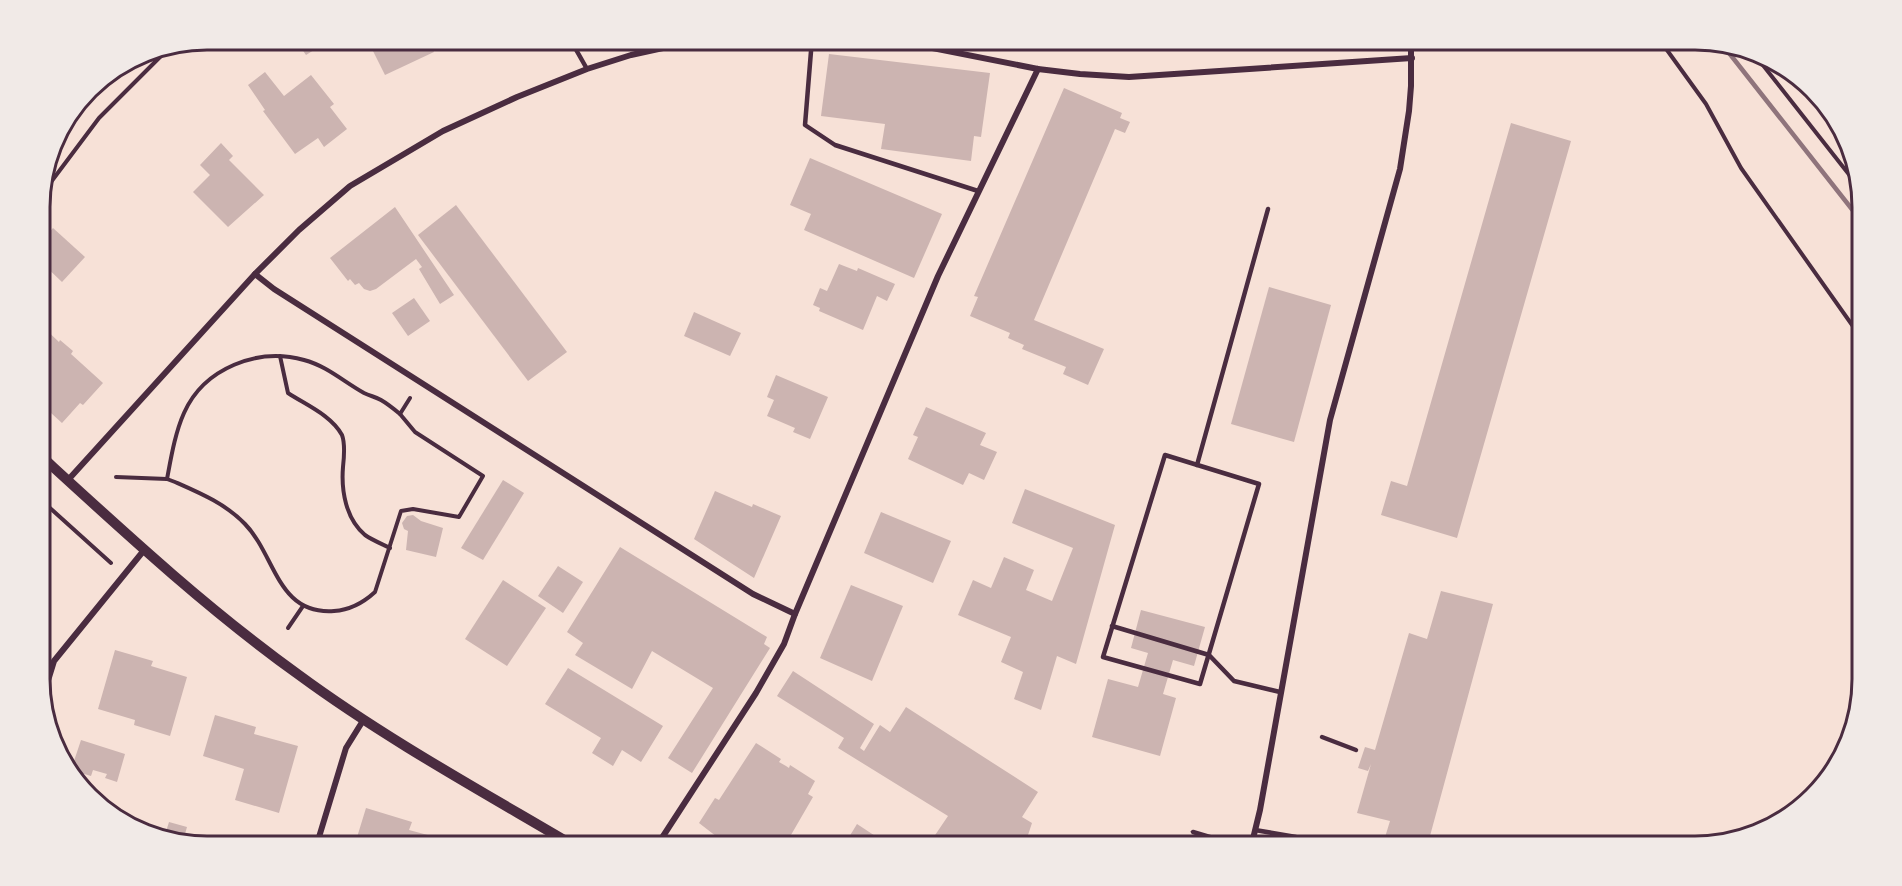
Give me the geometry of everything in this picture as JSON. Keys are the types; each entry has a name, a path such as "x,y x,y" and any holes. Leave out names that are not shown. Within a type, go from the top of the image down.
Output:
{"street":[{"path":"68,480 255,274 299,230 350,186 443,131 517,97 586,69 654,50"},
{"path":"942,50 1038,69 1080,74 1149,77 1412,58"},
{"path":"1254,836 1330,420 1400,169 1409,111 1412,50"},
{"path":"663,836 756,693 784,644 938,276 1038,69"},
{"path":"255,274 274,289 753,594 795,614"},
{"path":"50,464 210,606 281,662 364,719 558,836"},
{"path":"50,674 54,661 145,548"},
{"path":"319,836 346,748 364,719"}],"lane":[{"path":"576,50 586,69"},
{"path":"811,50 805,125 835,145 978,191"},
{"path":"1197,465 1268,209"},
{"path":"1165,455 1197,465 1260,484 1200,684 1103,657 1165,455"},
{"path":"1112,626 1209,655 1234,681 1280,692"},
{"path":"1322,737 1356,750"},
{"path":"1255,830 1290,836"},
{"path":"1193,832 1206,836"}],"path":[{"path":"1667,50 1706,104 1741,168 1852,325"},
{"path":"52,179 99,118 160,57"},
{"path":"1763,65 1849,174"},
{"path":"116,477 166,479 195,491 232,511 248,526 290,595 303,606 326,611 355,606 375,591 401,511 413,508 459,517 483,476 415,432 400,414 381,399 367,395 321,366 305,360 261,356 238,363 215,375 204,385 184,413 166,479"},
{"path":"280,356 288,393 326,417 336,426 343,438 344,495 355,523 365,535 390,548"},
{"path":"400,414 412,395"},
{"path":"50,508 106,560 126,573"},
{"path":"288,628 303,606"}],"building":[{"path":"303,50 314,50 306,55"},
{"path":"372,50 433,50 434,52 385,75"},
{"path":"829,54 990,73 981,137 974,136 971,161 881,149 885,124 821,116"},
{"path":"265,72 284,96 311,75 334,104 330,107 347,129 324,147 318,138 295,154 263,111 265,110 248,85"},
{"path":"1064,88 1122,113 1120,118 1130,122 1125,133 1115,129 1034,320 1104,349 1088,385 1063,374 1066,367 1022,349 1024,345 1008,338 1010,333 970,316 978,297 974,296"},
{"path":"1511,123 1571,141 1457,538 1381,515 1391,481 1407,486"},
{"path":"221,143 233,156 229,160 264,195 228,227 193,192 210,175 200,165"},
{"path":"810,158 942,214 914,278 804,230 811,214 790,205"},
{"path":"456,205 567,352 528,381 418,235"},
{"path":"395,207 454,295 440,304 419,269 422,267 416,259 370,291 364,289 359,283 355,285 350,279 348,281 330,258"},
{"path":"53,228 85,257 62,282 50,271 50,231"},
{"path":"839,264 857,271 858,268 895,284 887,301 877,296 863,330 819,311 820,308 813,305 820,288 827,291"},
{"path":"1269,287 1331,305 1294,442 1231,424"},
{"path":"414,298 430,321 408,336 392,313"},
{"path":"694,312 741,333 730,356 684,336"},
{"path":"50,333 73,351 71,354 103,383 62,423 50,412"},
{"path":"776,375 828,397 810,439 793,432 795,428 767,416 774,400 767,397"},
{"path":"926,407 986,433 980,445 997,452 984,480 969,473 963,485 908,459 918,437 913,435"},
{"path":"503,480 524,493 483,560 461,548"},
{"path":"1025,489 1115,525 1076,664 1057,656 1041,710 1014,699 1023,672 1001,662 1011,637 958,615 973,580 991,588 1004,557 1034,570 1026,590 1052,601 1073,548 1012,523"},
{"path":"715,491 752,507 753,504 781,516 754,578 694,539"},
{"path":"881,512 951,541 933,583 864,553"},
{"path":"413,515 421,521 443,528 436,557 406,550 408,531 404,529 402,523 407,516"},
{"path":"620,547 767,637 764,644 770,648 692,773 668,758 713,688 652,651 632,689 575,655 583,643 567,632"},
{"path":"558,566 583,582 563,613 538,596"},
{"path":"503,580 546,608 507,666 465,639"},
{"path":"851,585 903,606 872,681 820,658"},
{"path":"1441,591 1493,604 1430,836 1385,836 1390,821 1357,813 1371,764 1368,771 1358,768 1365,747 1375,750 1409,633 1427,639"},
{"path":"1141,610 1205,627 1194,666 1173,660 1163,694 1176,698 1160,756 1092,737 1108,679 1138,687 1148,653 1131,648"},
{"path":"115,650 153,661 151,666 187,677 170,736 134,725 135,720 98,709"},
{"path":"568,668 663,726 641,762 622,750 613,766 592,753 601,738 545,704"},
{"path":"793,671 874,724 860,748 864,751 880,725 890,732 906,707 1038,792 1022,817 1032,823 1028,836 934,836 948,816 838,748 844,738 777,696"},
{"path":"215,715 256,727 254,734 298,746 279,813 235,800 244,769 203,756"},
{"path":"81,740 125,754 117,782 105,778 107,774 93,770 91,776 81,773 74,762"},
{"path":"756,743 781,759 779,762 789,768 790,765 815,781 808,794 813,797 790,836 716,836 699,823 715,798 719,800"},
{"path":"366,808 412,822 409,830 432,836 357,836"},
{"path":"169,822 187,827 185,834 188,835 176,833 166,831"},
{"path":"857,824 875,836 850,836"}],"railway":[{"path":"1730,54 1852,209"}]}
